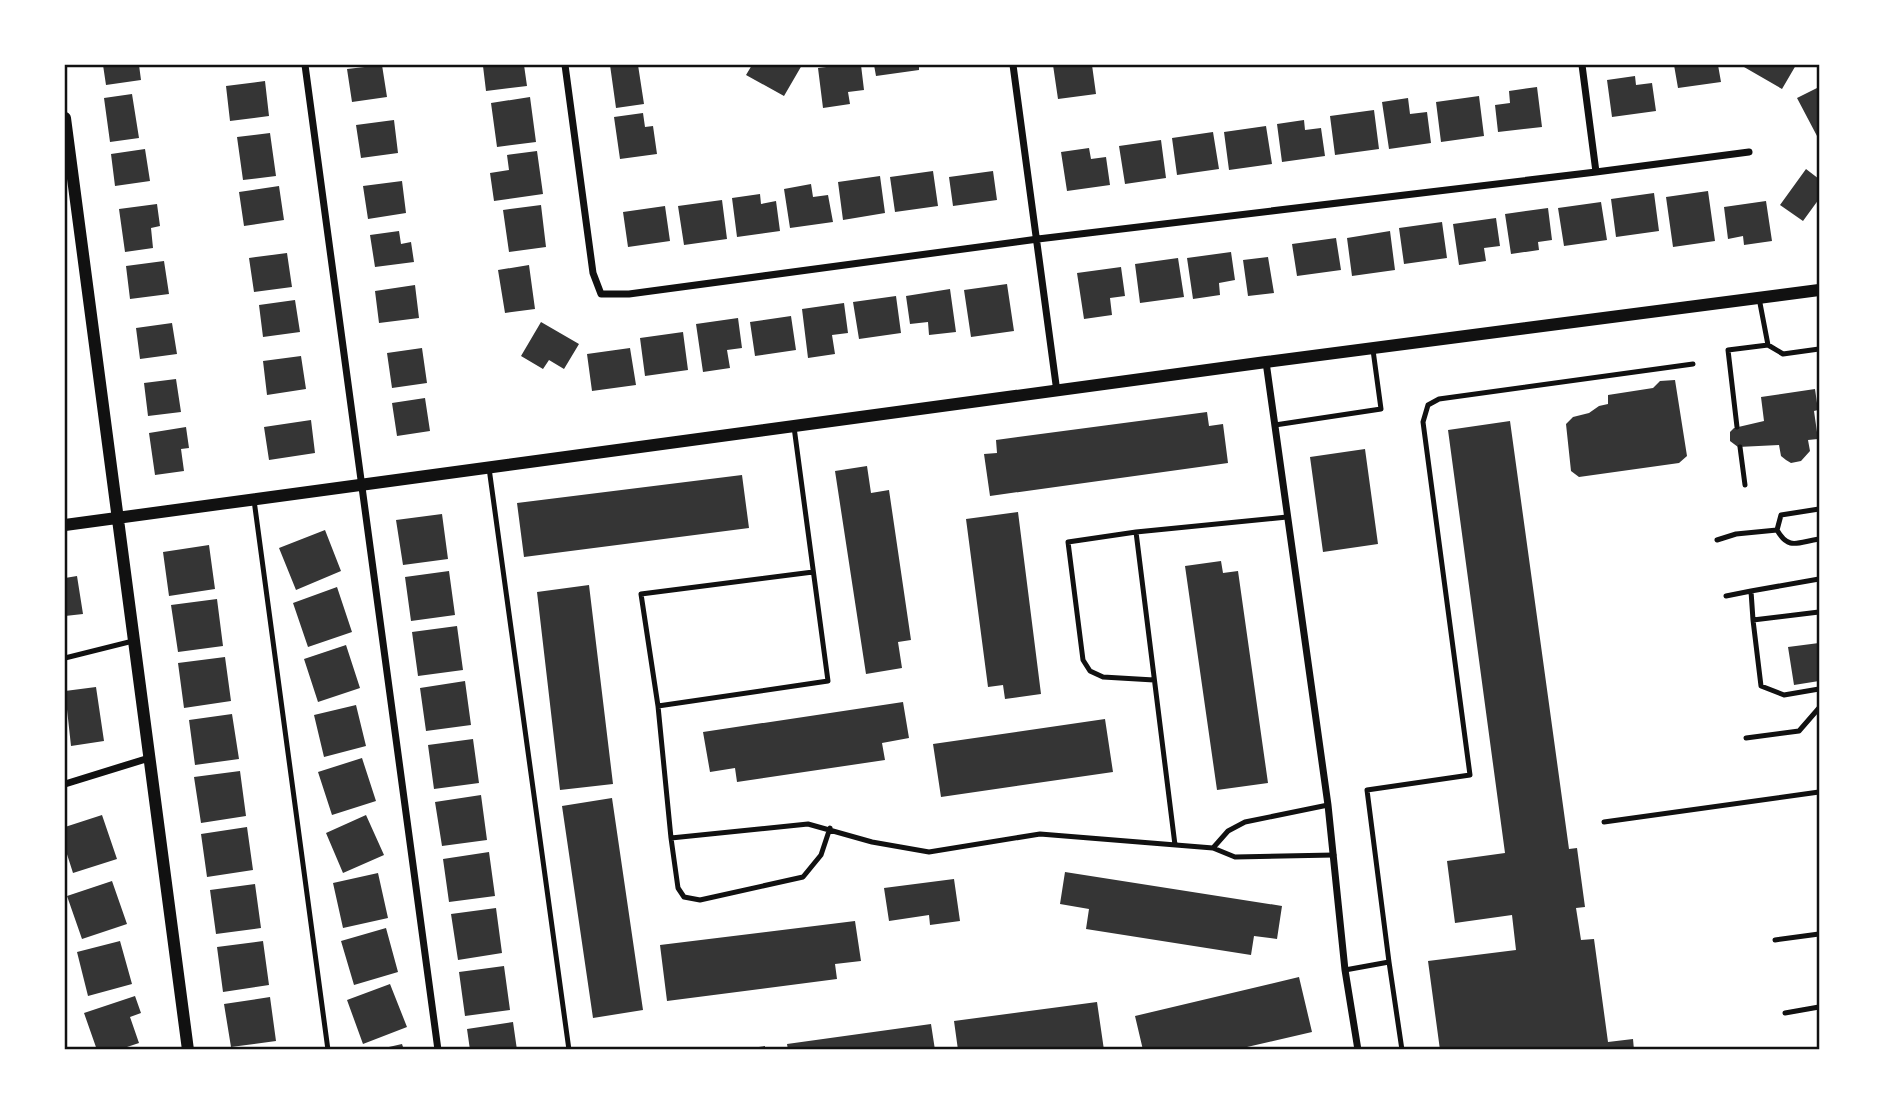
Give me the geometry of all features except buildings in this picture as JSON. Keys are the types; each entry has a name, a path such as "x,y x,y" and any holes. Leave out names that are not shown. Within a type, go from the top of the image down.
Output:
{"street":[{"path":"305,65 438,1050"},
{"path":"565,65 593,273 601,294 629,294 1038,239 1748,152"},
{"path":"1013,65 1057,392"},
{"path":"1582,65 1596,172"},
{"path":"65,118 188,1050"},
{"path":"65,526 1266,362 1819,290"},
{"path":"1266,362 1328,805 1345,970 1358,1050"},
{"path":"65,784 149,758"}],"lane":[{"path":"1759,298 1769,345"},
{"path":"1737,427 1728,350 1769,345 1783,354 1819,349"},
{"path":"1275,425 1381,409 1373,350"},
{"path":"1402,1050 1367,790 1470,775 1423,422 1429,405 1439,399 1693,364"},
{"path":"657,706 828,681 794,427"},
{"path":"1740,447 1745,485"},
{"path":"489,468 569,1050"},
{"path":"254,500 328,1050"},
{"path":"1819,509 1781,515 1777,530 1789,544 1819,539"},
{"path":"1154,680 1103,677 1090,671 1083,660 1068,542 1136,532 1287,517"},
{"path":"1717,540 1736,534 1777,530"},
{"path":"1136,532 1175,845"},
{"path":"813,572 641,594 678,888 684,897 700,900 803,877 821,855 830,828"},
{"path":"1726,596 1819,579"},
{"path":"1751,591 1761,686 1784,695 1819,689"},
{"path":"1753,620 1819,612"},
{"path":"65,658 133,641"},
{"path":"1746,738 1799,731 1819,708"},
{"path":"1604,822 1819,792"},
{"path":"1213,848 1228,831 1245,822 1328,805"},
{"path":"671,838 808,824 873,842 929,852 1040,834 1213,848 1235,856 1334,855"},
{"path":"1775,940 1819,934"},
{"path":"1345,970 1389,962"},
{"path":"1786,1013 1819,1007"}]}
